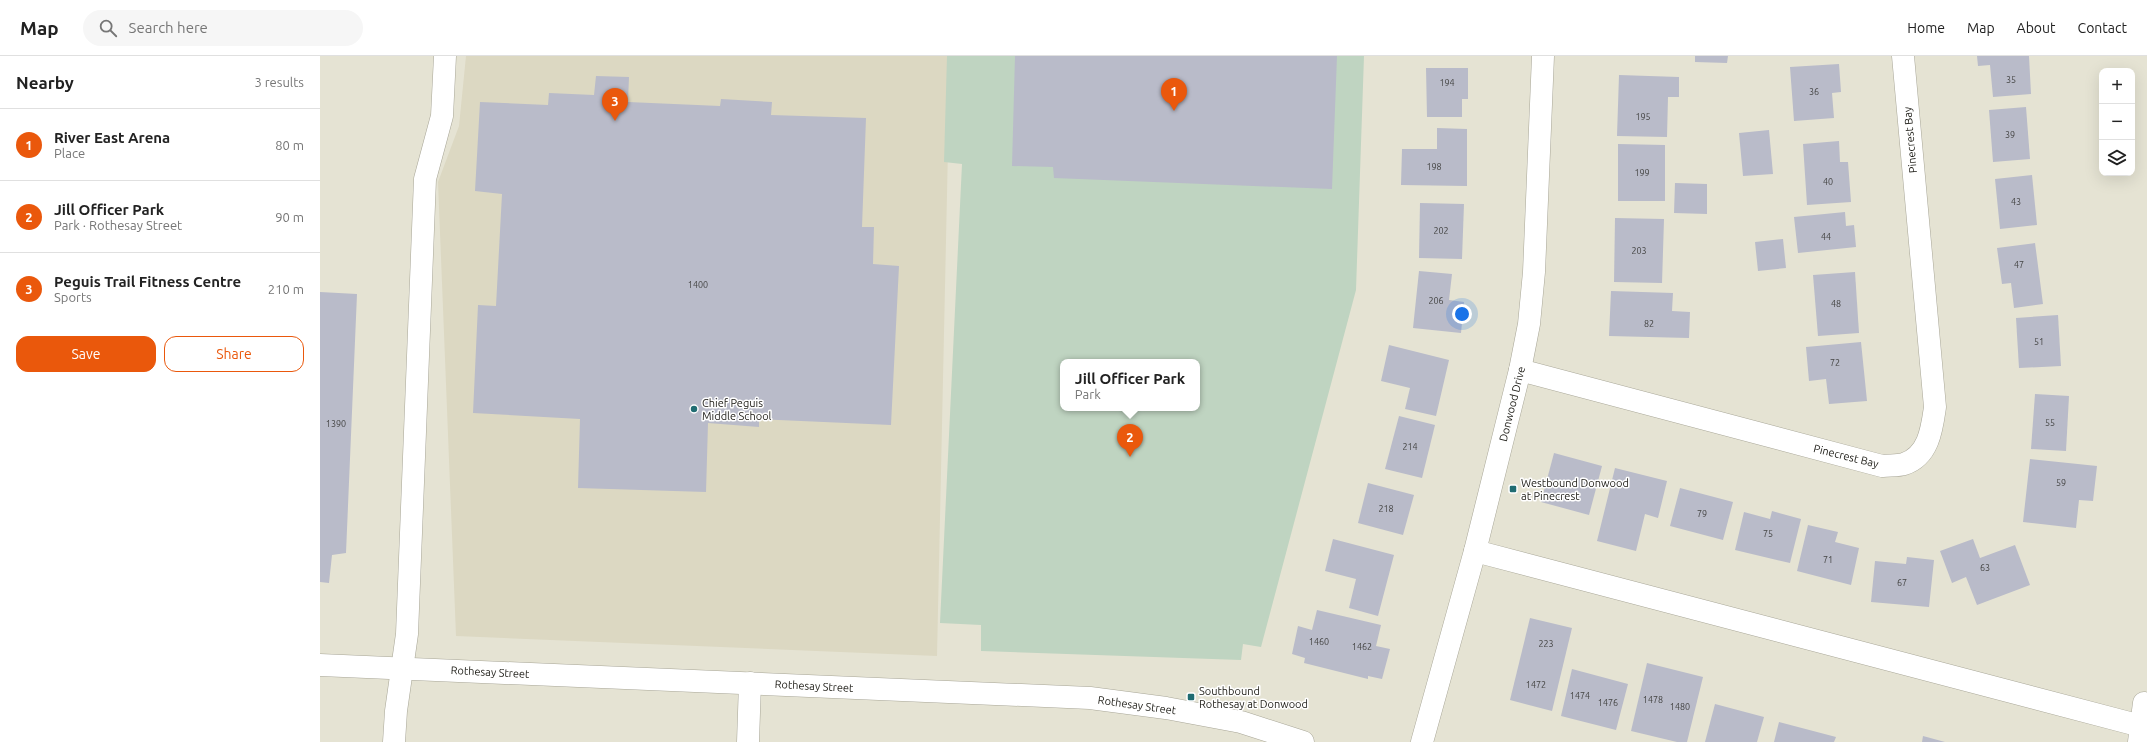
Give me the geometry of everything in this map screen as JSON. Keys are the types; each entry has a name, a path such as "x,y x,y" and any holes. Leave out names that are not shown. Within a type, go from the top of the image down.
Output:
{"street":[{"path":"394,742 396,711 404,669 407,634 424,179 442,116 445,56"},
{"name":"Donwood Drive","path":"1422,742 1475,551 1520,370 1529,324 1534,272 1543,56"},
{"name":"Pinecrest Bay","path":"1520,370 1882,466 1905,464 1922,452 1932,433 1935,407 1903,56"},
{"path":"1475,551 2140,734 2144,703"},
{"name":"Rothesay Street","path":"320,665 1090,698 1166,708 1241,722 1303,742"},
{"path":"748,742 750,683"}],"shaded area":[{"name":"Chief Peguis Middle School","path":"466,56 950,56 937,656 456,636 438,182 459,126"}],"green space":[{"path":"947,56 1364,56 1356,290 1261,647 1243,644 1241,660 981,651 981,625 940,623 962,164 944,162"}],"building":[{"path":"1015,56 1337,56 1332,189 1054,178 1053,167 1012,166"},
{"path":"1695,56 1728,56 1727,63 1695,62"},
{"path":"1977,56 2029,56 2031,94 1993,97 1990,65 1978,66"},
{"path":"1839,64 1841,92 1832,93 1834,118 1794,121 1790,67"},
{"path":"1426,68 1468,68 1468,99 1462,99 1462,117 1427,117"},
{"path":"1619,75 1679,77 1679,97 1668,97 1667,137 1617,136"},
{"path":"596,76 629,77 628,102 720,106 721,99 772,102 771,115 866,118 862,227 874,227 873,264 899,266 891,425 759,419 759,427 708,423 706,492 578,488 580,419 473,413 478,305 496,306 502,194 475,191 480,102 548,105 549,93 594,95"},
{"path":"2026,107 2030,159 1993,162 1989,110"},
{"path":"1437,128 1467,129 1467,186 1401,185 1402,149 1437,149"},
{"path":"1769,130 1773,174 1743,176 1739,133"},
{"path":"1839,141 1840,162 1848,162 1851,202 1807,205 1803,144"},
{"path":"1618,144 1665,145 1665,201 1618,201"},
{"path":"2032,175 2037,225 2000,229 1995,179"},
{"path":"1675,183 1707,184 1707,214 1674,213"},
{"path":"1420,203 1464,204 1462,259 1419,258"},
{"path":"1845,212 1846,226 1854,225 1856,247 1798,253 1794,217"},
{"path":"1615,218 1664,219 1662,283 1614,282"},
{"path":"1783,239 1786,268 1758,271 1755,242"},
{"path":"2035,243 2043,304 2014,308 2011,283 2002,284 1997,248"},
{"path":"1419,271 1452,274 1449,300 1464,302 1461,333 1413,328"},
{"path":"1855,272 1859,333 1818,336 1813,275"},
{"path":"1611,291 1673,293 1672,311 1690,312 1689,338 1609,336"},
{"path":"320,292 357,294 346,553 332,555 329,583 320,582"},
{"path":"2058,315 2061,366 2019,368 2016,318"},
{"path":"1861,342 1867,401 1829,404 1826,379 1809,381 1806,347"},
{"path":"1389,345 1449,360 1436,416 1405,409 1410,388 1381,381"},
{"path":"2035,394 2069,396 2066,451 2031,449"},
{"path":"1399,416 1435,425 1422,478 1385,469"},
{"path":"1554,453 1602,466 1589,515 1541,502"},
{"path":"2030,459 2097,466 2093,501 2079,500 2076,528 2023,522"},
{"path":"1615,468 1667,481 1658,518 1645,514 1636,551 1597,541"},
{"path":"1368,483 1414,495 1403,535 1358,523"},
{"path":"1680,488 1733,502 1723,540 1670,526"},
{"path":"1772,511 1801,519 1790,563 1735,550 1744,512 1770,519"},
{"path":"1808,525 1838,532 1835,542 1859,548 1851,585 1797,571"},
{"path":"1333,539 1394,555 1378,616 1349,608 1356,579 1325,571"},
{"path":"1973,539 1980,558 2015,545 2030,585 1977,605 1966,577 1952,583 1940,551"},
{"path":"1907,557 1934,560 1929,607 1871,602 1875,561 1906,564"},
{"path":"1317,610 1381,625 1376,646 1390,649 1382,679 1368,676 1368,679 1304,663 1305,658 1292,654 1298,626 1312,630"},
{"path":"1530,618 1572,628 1552,711 1510,700"},
{"path":"1647,663 1703,677 1687,742 1677,742 1631,731"},
{"path":"1572,669 1628,684 1616,730 1561,716"},
{"path":"1715,704 1764,717 1757,742 1705,742"},
{"path":"1779,722 1836,737 1834,742 1774,742"},
{"path":"1923,736 1945,742 1922,742"}],"place":[{"name":"River East Arena","path":"1174,111"},
{"name":"Peguis Trail Fitness Centre","path":"615,121"},
{"name":"Chief Peguis Middle School","path":"694,409"},
{"name":"Jill Officer Park","path":"1130,457"},
{"name":"Westbound Donwood at Pinecrest","path":"1513,489"},
{"name":"Southbound Rothesay at Donwood","path":"1191,697"}]}
